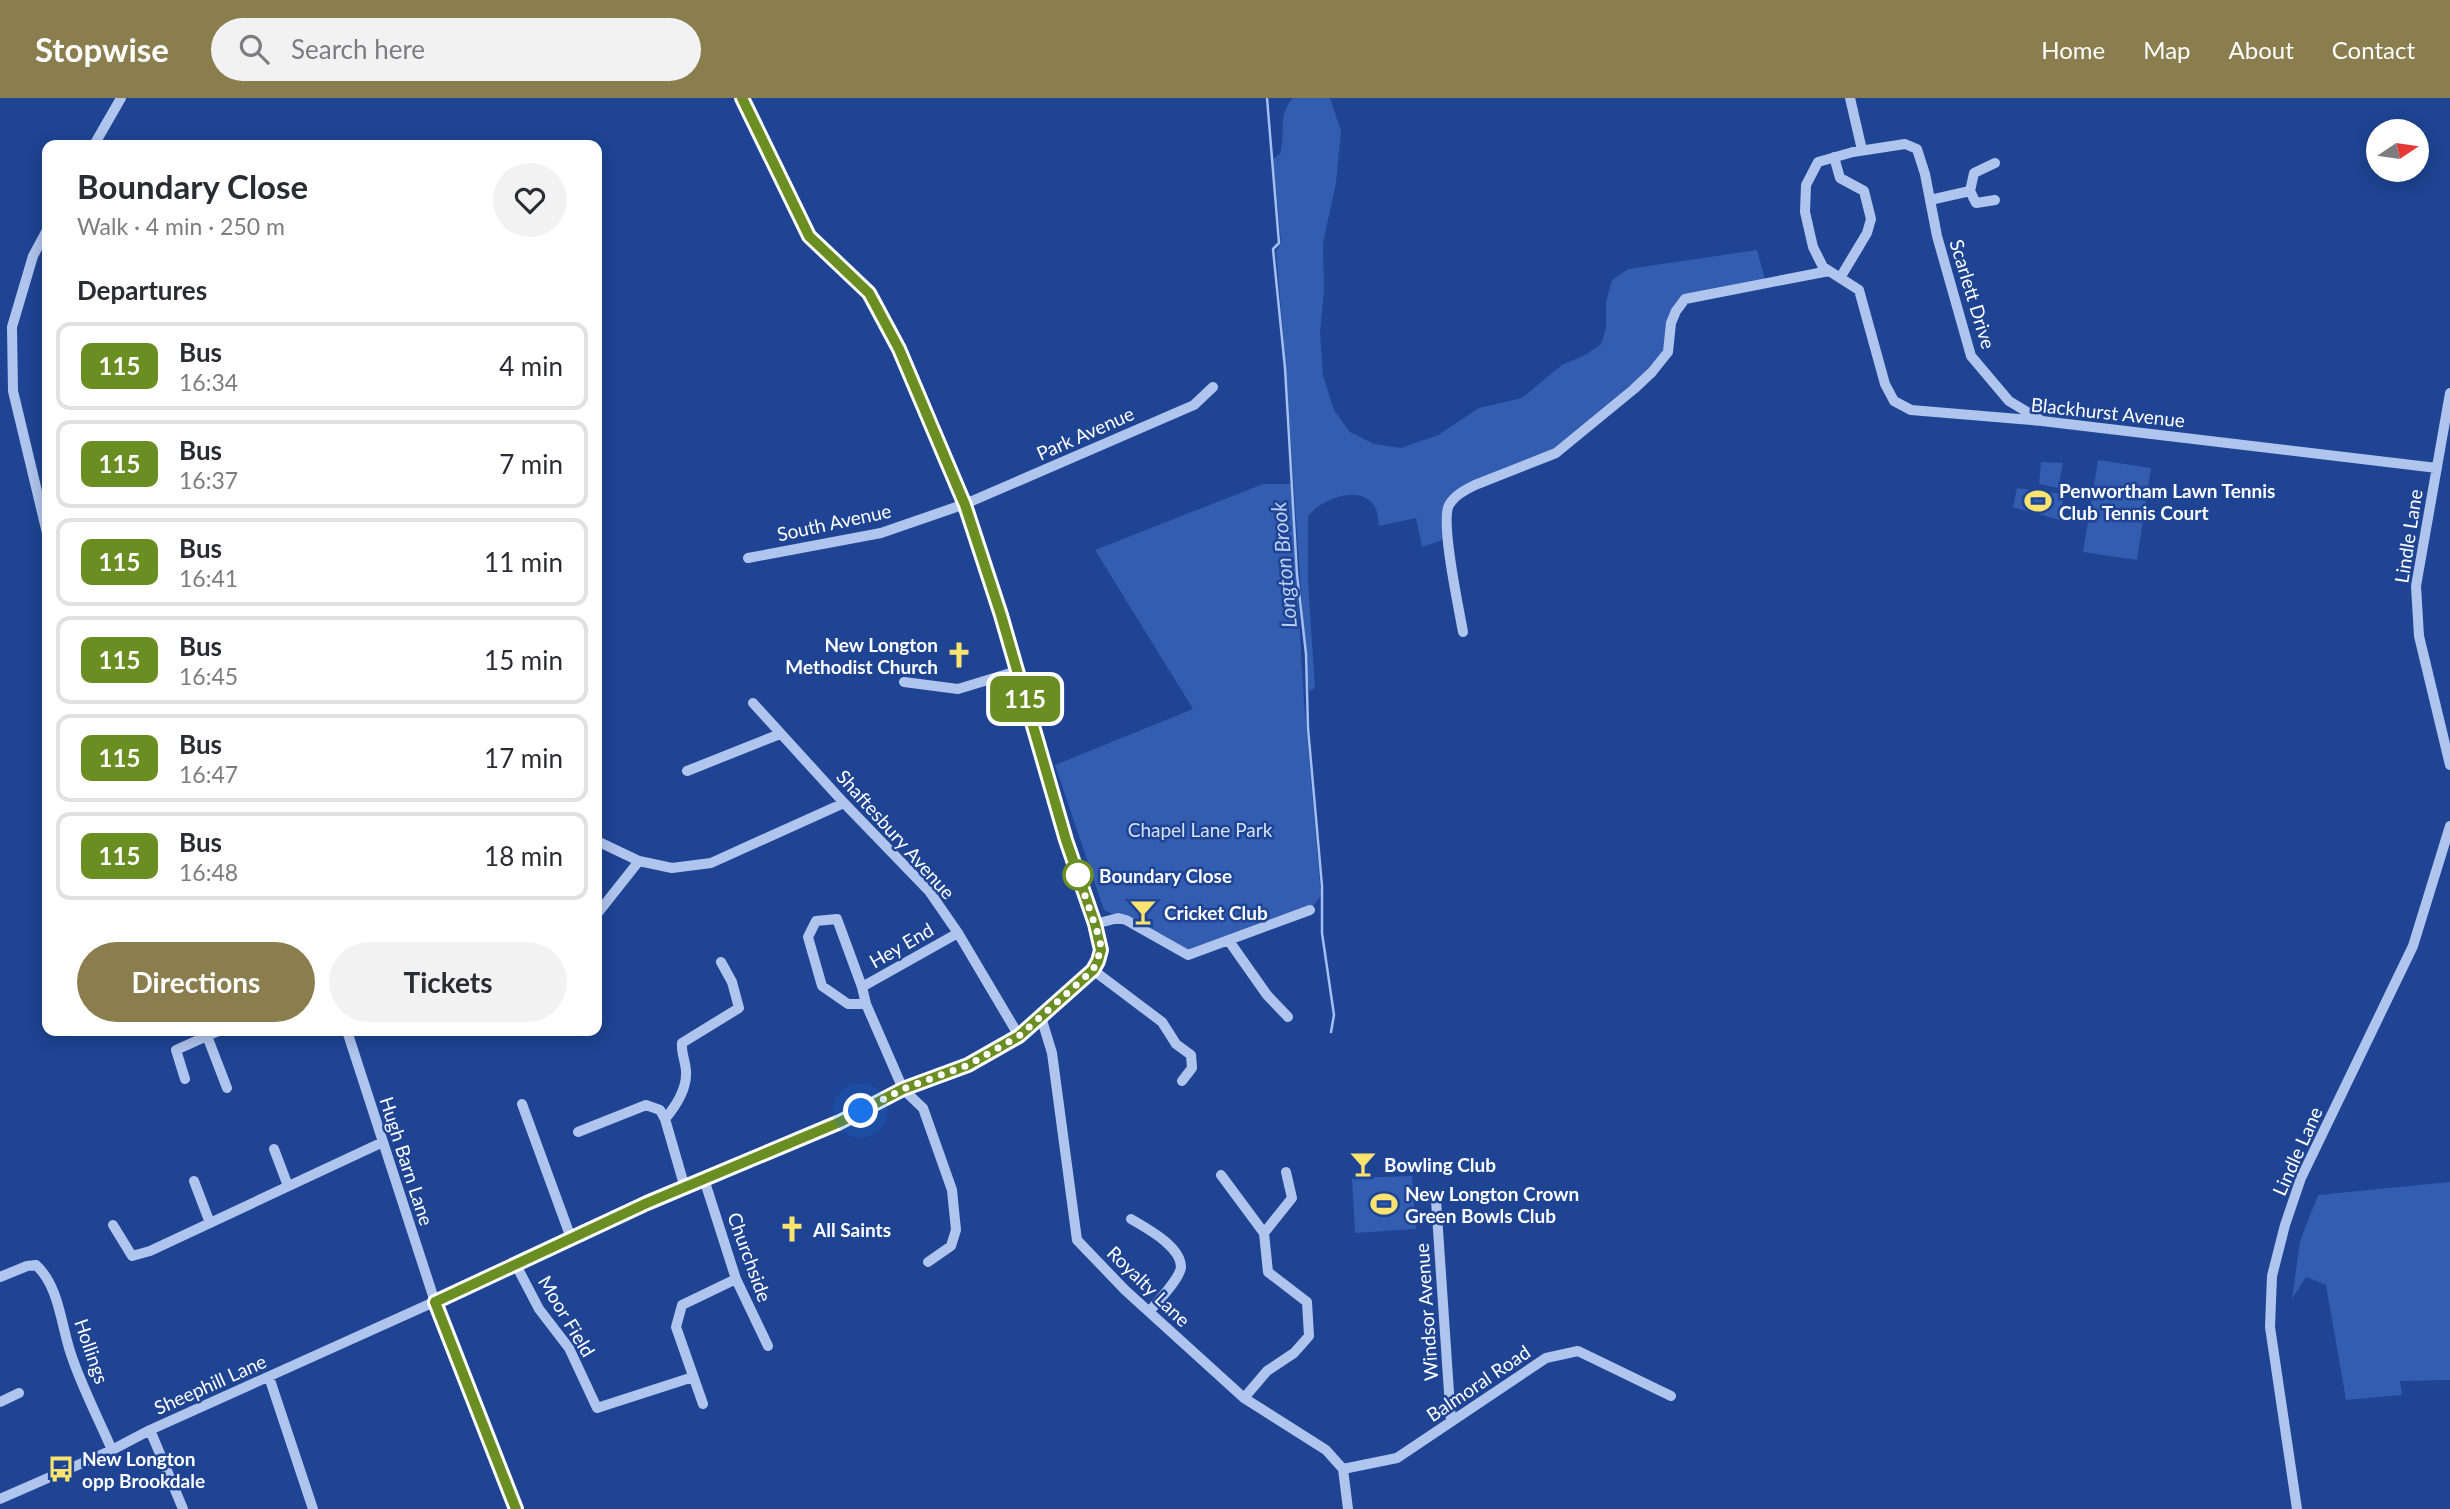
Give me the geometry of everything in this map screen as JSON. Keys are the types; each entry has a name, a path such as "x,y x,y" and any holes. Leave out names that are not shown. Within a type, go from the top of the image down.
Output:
{"street":[{"path":"97,140 121,98"},
{"path":"742,98 809,236 869,293 899,349 965,505 1017,671 1066,840 1095,924 1101,950 1093,970 1162,1022 1176,1044 1191,1055 1192,1068 1182,1081"},
{"path":"1834,157 1840,178 1864,191 1871,219 1867,233 1840,278 1823,267 1813,247 1805,212 1806,185 1818,162 1834,157 1863,150 1850,98"},
{"name":"Scarlett Drive","path":"1863,150 1905,144 1917,149 1926,174 1937,236 1971,356 2009,401 2042,421"},
{"path":"1995,200 1976,203 1970,191 1974,173 1996,163"},
{"path":"1930,200 1970,191"},
{"path":"42,239 6,327 13,391 42,512"},
{"path":"1463,632 1449,544 1447,512 1454,500 1469,488 1556,453 1634,388 1652,372 1668,352 1671,323 1685,299 1829,271"},
{"name":"Blackhurst Avenue","path":"1840,278 1859,290 1885,384 1894,401 1911,410 2042,421 2437,468"},
{"name":"Park Avenue","path":"965,505 1194,405 1213,387"},
{"name":"Lindle Lane","path":"2450,393 2416,586 2419,636 2450,765"},
{"name":"South Avenue","path":"748,558 881,533 965,505"},
{"path":"904,682 958,689 1017,671"},
{"name":"Shaftesbury Avenue","path":"753,703 929,891 958,933 1019,1036"},
{"path":"687,771 780,734"},
{"path":"602,843 639,861 672,868 711,863 844,803"},
{"name":"Lindle Lane","path":"2297,1509 2270,1327 2273,1276 2284,1225 2301,1178 2413,946 2450,826"},
{"path":"602,908 639,861"},
{"path":"1095,924 1118,918 1126,920 1188,955 1310,910"},
{"path":"866,1004 848,1004 822,986 808,937 816,921 837,919 866,1004 903,1089 923,1108 952,1190 956,1230 951,1246 928,1262"},
{"name":"Hey End","path":"862,987 958,933"},
{"path":"1229,941 1267,995 1288,1017"},
{"path":"665,1119 676,1106 685,1084 682,1043 739,1008 732,982 721,962"},
{"name":"Sheephill Lane","path":"0,1499 571,1238 840,1122 903,1089 968,1065 1019,1036 1093,970"},
{"name":"Royalty Lane","path":"1041,1017 1052,1053 1077,1240 1149,1312 1244,1398 1326,1450 1343,1469"},
{"path":"185,1079 176,1050 207,1036"},
{"name":"Hugh Barn Lane","path":"349,1036 435,1302 516,1509"},
{"path":"202,1038 226,1088"},
{"path":"522,1104 571,1238"},
{"path":"578,1132 646,1105 660,1110 685,1188"},
{"path":"113,1225 132,1256 150,1251 383,1142"},
{"path":"274,1149 288,1186"},
{"path":"1264,1233 1292,1198 1286,1172"},
{"path":"1222,1175 1264,1233 1268,1272 1307,1302 1309,1336 1294,1353 1267,1371 1244,1398"},
{"name":"Churchside","path":"704,1179 736,1279 768,1346"},
{"path":"194,1181 210,1223"},
{"name":"Windsor Avenue","path":"1436,1200 1451,1422"},
{"path":"1131,1219 1157,1234 1177,1254 1181,1267 1178,1276 1149,1312"},
{"name":"Hollings","path":"0,1277 36,1265 44,1273 61,1314 72,1359 112,1450"},
{"name":"Moor Field","path":"516,1265 539,1309 569,1348 597,1408 693,1377"},
{"path":"703,1404 676,1327 682,1305 736,1279"},
{"name":"Balmoral Road","path":"1343,1469 1397,1458 1546,1358 1578,1351 1671,1396"},
{"path":"269,1377 313,1509"},
{"path":"0,1402 19,1393"},
{"path":"150,1430 183,1509"},
{"path":"1343,1469 1348,1509"}],"green space":[{"path":"1293,98 1330,98 1341,131 1336,183 1323,243 1324,291 1320,333 1323,375 1334,410 1350,432 1374,444 1401,448 1438,435 1479,408 1522,398 1562,365 1601,344 1606,328 1606,302 1612,280 1628,269 1757,250 1765,279 1687,295 1666,346 1652,368 1555,449 1457,491 1446,501 1444,538 1440,541 1422,547 1416,518 1379,526 1376,509 1370,501 1361,496 1342,496 1314,510 1308,516 1308,582 1315,688 1309,691 1276,252 1281,242 1273,159 1280,154 1283,118"},
{"path":"2098,460 2151,468 2137,560 2083,552"},
{"path":"2041,462 2063,463 2058,488 2039,484"},
{"name":"Chapel Lane Park","path":"1263,484 1291,484 1304,701 1321,896 1310,910 1193,954 1104,910 1055,765 1193,709 1095,550"},
{"name":"Penwortham Lawn Tennis Club Tennis Court","path":"2017,488 2064,494 2060,520 2013,507"},
{"name":"New Longton Crown Green Bowls Club","path":"1412,1176 1416,1229 1355,1233 1352,1178"},
{"path":"2450,1182 2450,1380 2400,1381 2402,1395 2346,1400 2326,1285 2306,1277 2292,1299 2300,1241 2318,1195"}],"waterway":[{"name":"Longton Brook","path":"1267,98 1279,243 1273,249 1285,368 1297,574 1306,654 1308,728 1322,886 1322,933 1334,1015 1331,1032"}],"bus line":[{"name":"115","path":"516,1509 435,1302 647,1203 840,1122 903,1089 968,1065 1019,1036 1093,970 1101,950 1001,615 965,505 899,349 869,293 809,236 742,98"}],"place":[{"name":"Penwortham Lawn Tennis Club Tennis Court","path":"2038,501"},
{"name":"New Longton Methodist Church","path":"959,655"},
{"name":"Boundary Close","path":"1078,875"},
{"name":"Cricket Club","path":"1143,912"},
{"name":"Bowling Club","path":"1363,1164"},
{"name":"New Longton Crown Green Bowls Club","path":"1384,1204"},
{"name":"All Saints","path":"792,1229"},
{"name":"New Longton opp Brookdale","path":"61,1469"}],"route":[{"path":"861,1111 903,1089 968,1065 1019,1036 1093,970 1101,950 1100,940 1078,875"}]}
